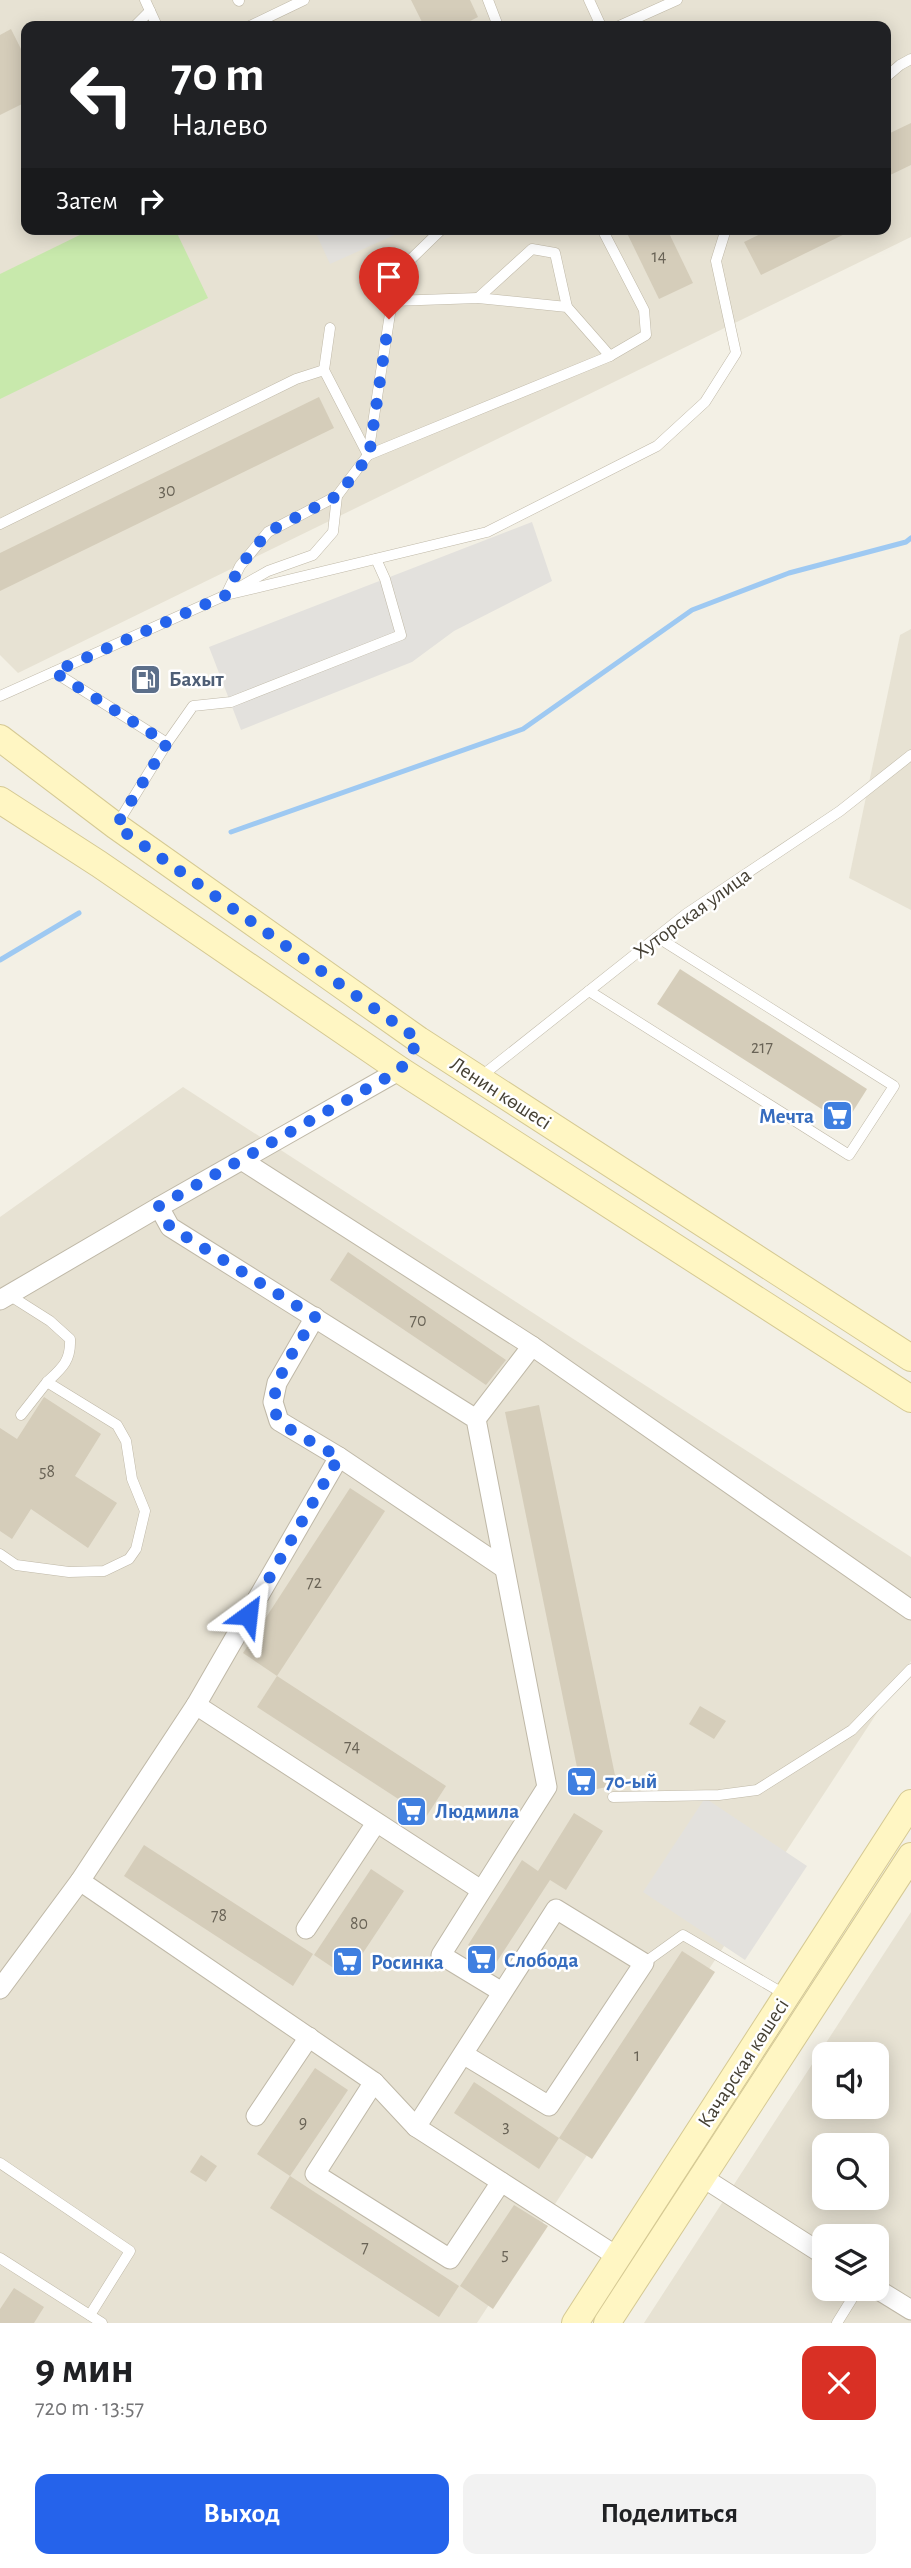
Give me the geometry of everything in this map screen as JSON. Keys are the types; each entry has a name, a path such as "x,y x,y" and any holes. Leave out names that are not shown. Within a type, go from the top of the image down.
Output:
{"main road":[{"name":"Ленин көшесі","path":"0,738 116,826 419,1040 911,1358"},
{"name":"Ленин көшесі","path":"0,800 400,1070 911,1399"},
{"path":"400,1070 419,1040"},
{"name":"Качарская көшесі","path":"575,2323 911,1803"},
{"name":"Качарская көшесі","path":"607,2323 911,1856"}],"street":[{"path":"5,1297 159,1206 400,1070"},
{"path":"243,1161 531,1346 911,1610"},
{"path":"159,1206 170,1227 476,1419 547,1787 441,1955 502,1992"},
{"path":"315,1317 277,1384 273,1402 279,1421 339,1457 504,1568"},
{"path":"476,1419 531,1346"},
{"path":"0,1989 80,1881 196,1705 339,1457"},
{"path":"196,1705 481,1890"},
{"path":"306,1929 376,1823"},
{"path":"80,1881 374,2082 416,2127 618,2257"},
{"path":"416,2127 556,1909 644,1963 549,2106 463,2054"},
{"path":"256,2116 309,2037"},
{"path":"374,2082 315,2174 450,2259 500,2182"},
{"path":"702,2177 812,2247"},
{"path":"889,2296 911,2310"}],"lane":[{"path":"145,0 155,21"},
{"path":"260,21 304,0"},
{"path":"488,0 496,21"},
{"path":"589,0 599,21"},
{"path":"630,21 677,0"},
{"path":"140,21 150,11"},
{"path":"891,73 911,59"},
{"path":"369,456 392,301 409,261 436,235"},
{"path":"226,595 240,566 268,532 337,496 369,456 610,356 646,335 644,310 605,235"},
{"path":"226,595 487,532 657,446 705,402 737,353 716,261 724,235"},
{"path":"478,298 532,248 555,253 567,307 610,356"},
{"path":"392,301 478,298 567,307"},
{"path":"330,328 324,370 369,456"},
{"path":"0,524 296,379 324,370"},
{"path":"0,696 226,595 268,570 313,555 333,532 337,496"},
{"path":"116,826 193,706 231,702 401,635 385,579 376,559"},
{"path":"54,672 167,743"},
{"name":"Хуторская улица","path":"478,1079 693,909 840,811 911,755"},
{"path":"589,991 849,1155 894,1086 657,937"},
{"path":"5,1297 50,1321 71,1339 71,1354 63,1367 47,1382 21,1415"},
{"path":"0,1554 16,1565 69,1572 104,1571 129,1559 136,1549 145,1511 132,1479 126,1441 117,1425 47,1382"},
{"path":"613,1797 719,1795 757,1790 852,1730 911,1669"},
{"path":"644,1963 683,1935 728,1955 787,1996"},
{"path":"0,2163 130,2251 90,2315"},
{"path":"0,2258 102,2323"},
{"path":"837,2323 851,2301"}],"shaded area":[{"path":"0,0 911,0 911,237 18,673 0,655"},
{"path":"317,235 395,235 330,264"},
{"path":"532,522 552,581 454,631 412,662 241,730 209,647"},
{"path":"911,629 911,910 849,878 900,635"},
{"path":"183,1087 911,1557 911,1661 477,2323 0,2323 0,1217"},
{"path":"705,1798 807,1866 745,1960 643,1892"},
{"path":"911,1912 911,2323 644,2323 812,2064 812,2119 889,2119 889,2042 827,2042"}],"green space":[{"path":"80,235 178,235 208,298 0,399 0,274"}],"building":[{"path":"411,0 470,0 478,17 470,21 422,21"},
{"path":"11,29 21,49 21,104 0,115 0,35"},
{"path":"911,123 911,165 891,175 891,133"},
{"path":"628,235 670,235 693,283 659,299"},
{"path":"759,235 843,235 761,275 744,242"},
{"path":"319,397 334,428 0,591 0,553"},
{"path":"680,969 867,1089 845,1124 657,1004"},
{"path":"348,1252 506,1360 486,1385 330,1280"},
{"path":"44,1397 101,1434 75,1476 117,1503 88,1548 31,1509 12,1539 0,1531 0,1428 17,1439"},
{"path":"539,1405 617,1785 582,1792 505,1412"},
{"path":"350,1488 385,1511 277,1676 243,1653"},
{"path":"277,1676 446,1786 426,1817 257,1707"},
{"path":"700,1706 726,1721 714,1739 689,1724"},
{"path":"574,1813 603,1831 566,1890 550,1880 496,1963 468,1945 522,1860 538,1871"},
{"path":"144,1845 313,1954 293,1986 124,1876"},
{"path":"371,1869 404,1891 347,1977 314,1955"},
{"path":"682,1951 715,1972 592,2159 559,2138"},
{"path":"315,2068 348,2090 290,2176 257,2154"},
{"path":"474,2082 559,2138 539,2169 454,2113"},
{"path":"201,2155 217,2166 206,2182 190,2172"},
{"path":"290,2176 459,2286 439,2317 270,2208"},
{"path":"514,2205 548,2226 493,2309 460,2286"},
{"path":"14,2288 44,2307 34,2323 0,2323 0,2309"}],"waterway":[{"path":"231,832 523,729 692,610 789,573 906,542 911,538"},
{"path":"0,960 79,913"}],"place":[{"name":"Бахыт","path":"146,679"},
{"name":"Мечта","path":"837,1116"},
{"name":"70-ый","path":"582,1781"},
{"name":"Людмила","path":"412,1811"},
{"name":"Слобода","path":"481,1960"},
{"name":"Росинка","path":"348,1962"}],"route":[{"path":"248,1615 339,1457 279,1421 273,1402 277,1384 315,1317 170,1227 159,1206 400,1070 419,1040 116,826 167,743 54,672 226,595 240,566 268,532 337,496 369,456 389,319"}]}
